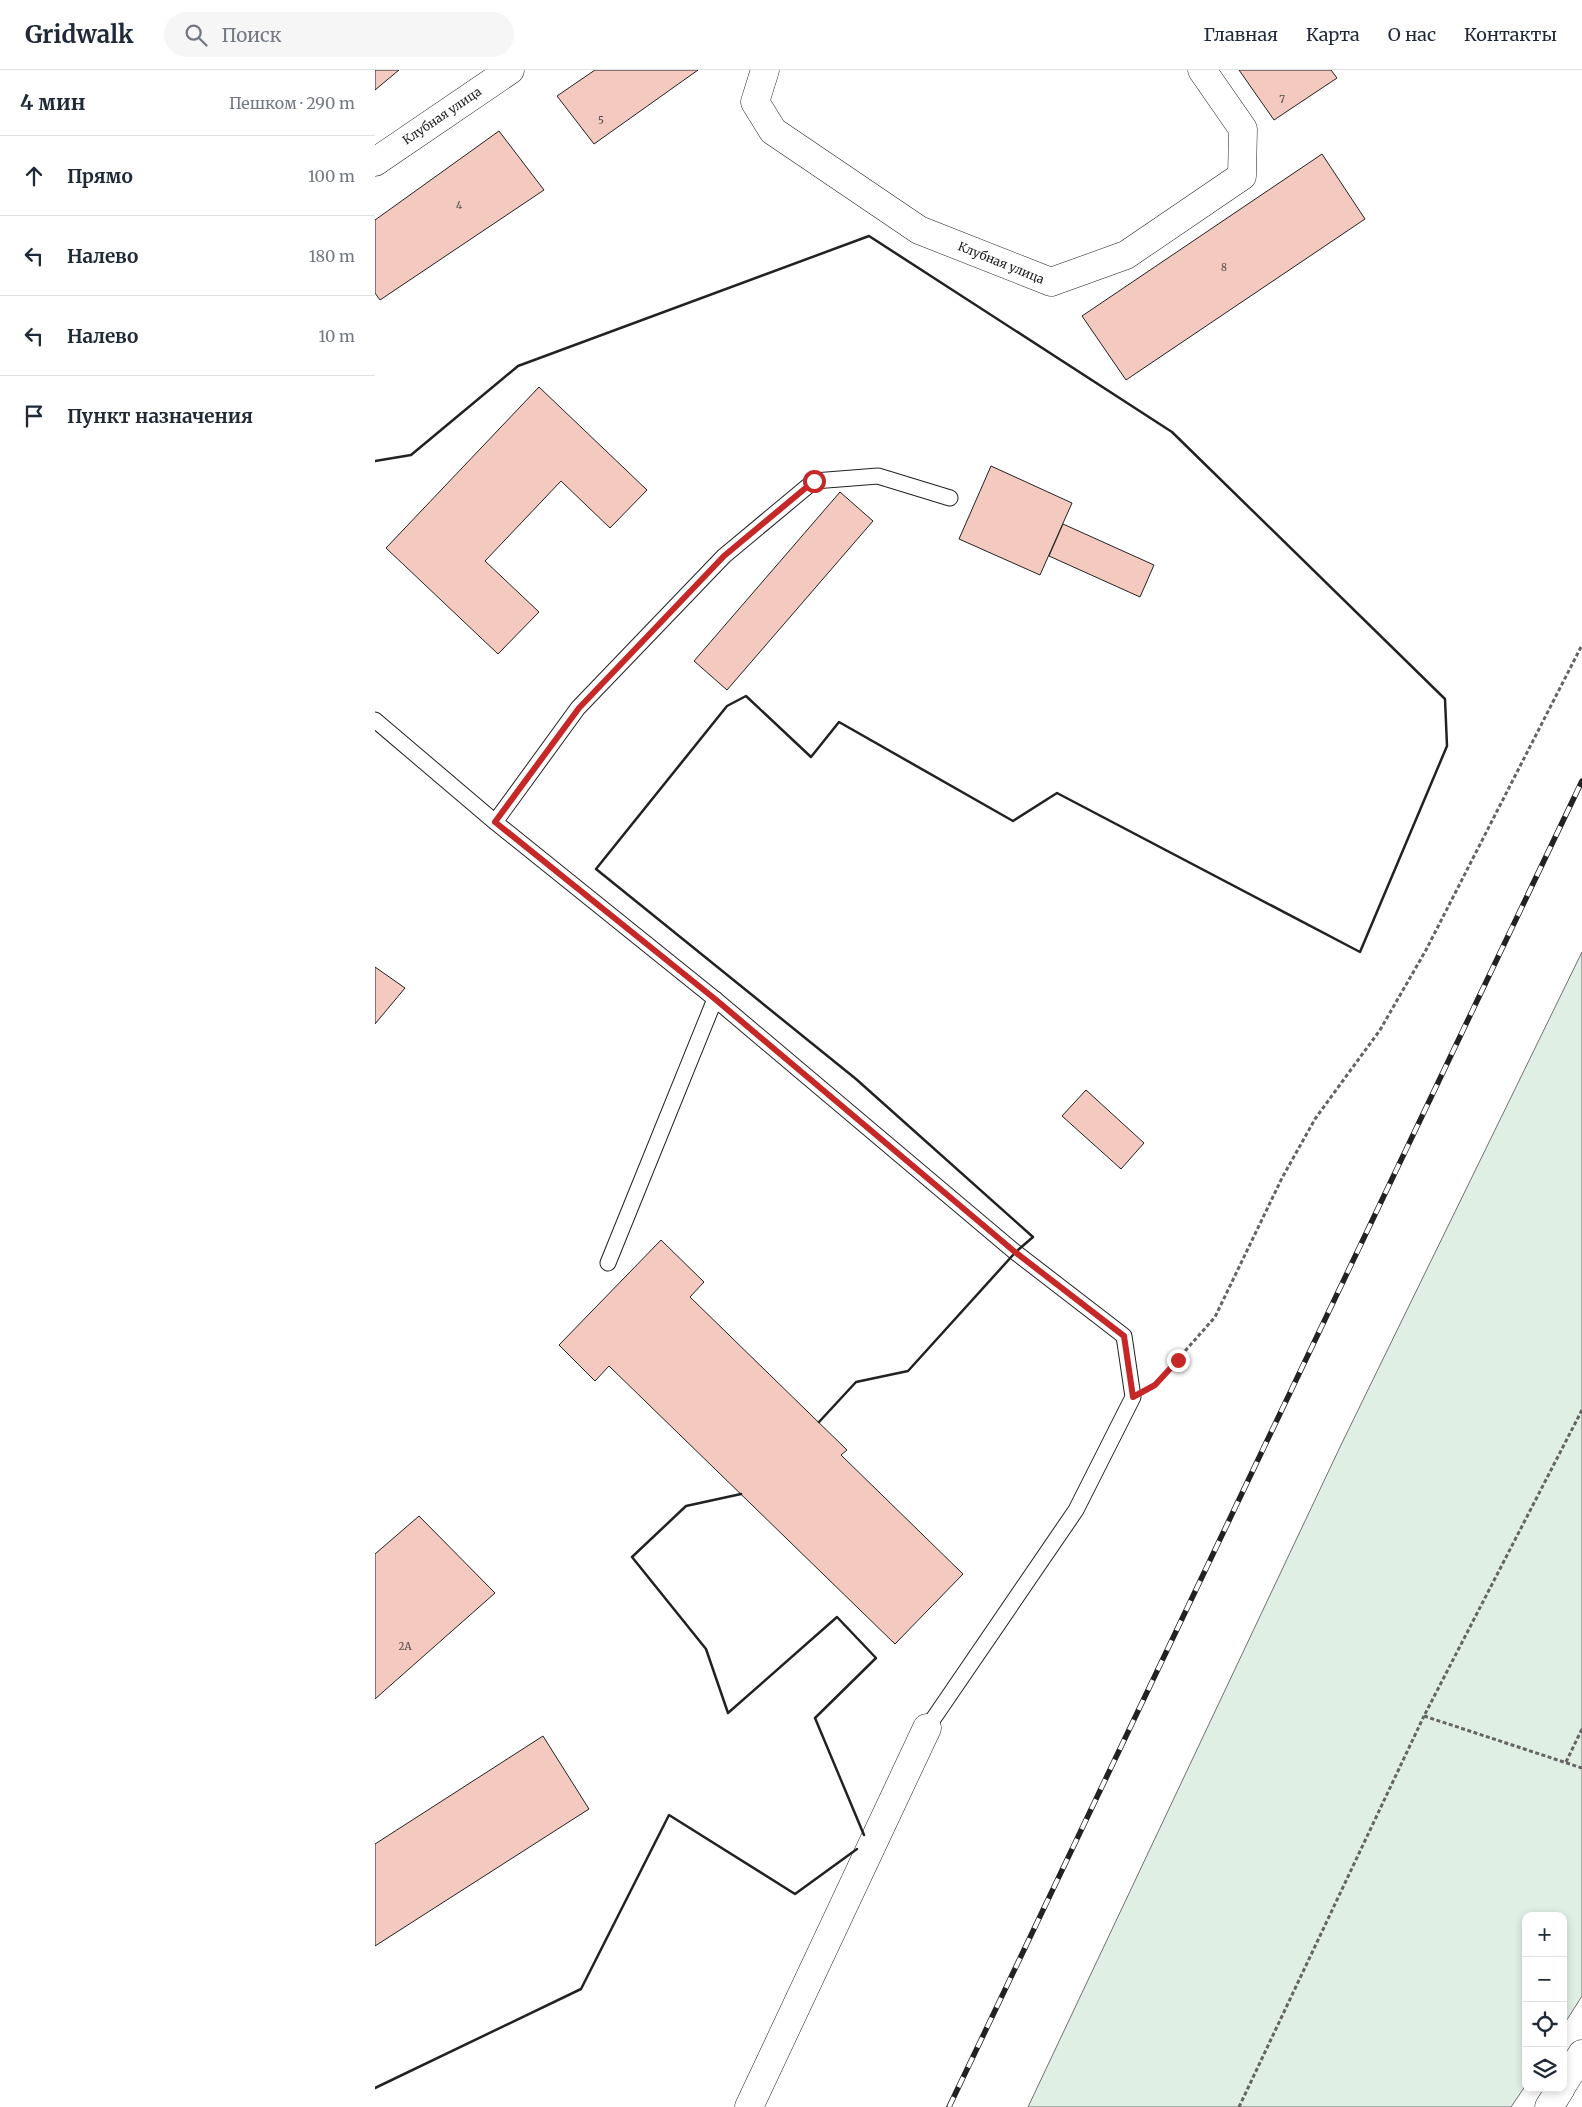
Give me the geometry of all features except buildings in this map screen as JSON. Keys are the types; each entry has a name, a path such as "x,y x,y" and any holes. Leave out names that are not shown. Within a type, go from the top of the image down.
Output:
{"street":[{"name":"Клубная улица","path":"765,70 755,102 773,131 919,230 1051,282 1126,255 1242,176 1243,129 1203,70"},
{"name":"Клубная улица","path":"375,162 496,74"},
{"path":"749,2107 927,1728"},
{"path":"1567,2078 1582,2054"},
{"path":"1549,2107 1558,2092"}],"lane":[{"path":"495,822 579,708 724,556 814,481 878,476 950,498"},
{"path":"375,720 495,822 715,999 1015,1252 1124,1336 1133,1397 1076,1510 927,1728"},
{"path":"607,1263 715,999"}],"path":[{"path":"1133,1397 1155,1385 1215,1317 1233,1284 1282,1178 1315,1119 1380,1030 1426,950 1582,645"},
{"path":"1239,2107 1424,1716 1582,1410"},
{"path":"1424,1716 1582,1768"},
{"path":"1566,1762 1582,1728"}],"green space":[{"path":"1582,952 1582,1996 1567,2020 1567,1912 1522,1912 1522,2091 1511,2107 1028,2107 1340,1447"}],"railway":[{"path":"949,2107 1582,781"}],"wall":[{"path":"375,461 411,455 518,366 869,236 1172,432 1445,699 1447,746 1360,952 1057,793 1013,821 839,722 811,757 746,696 727,706 596,869 856,1079 1033,1237 1018,1250"},
{"path":"819,1422 856,1382 908,1371 1013,1255"},
{"path":"741,1494 686,1506 632,1557 706,1649 728,1713 837,1617 876,1658 815,1718 864,1835"},
{"path":"375,2088 581,1989 669,1815 795,1894 857,1849"}],"route":[{"path":"814,481 724,556 579,708 495,822 715,999 1015,1252 1124,1336 1133,1397 1155,1385 1178,1360"}]}
